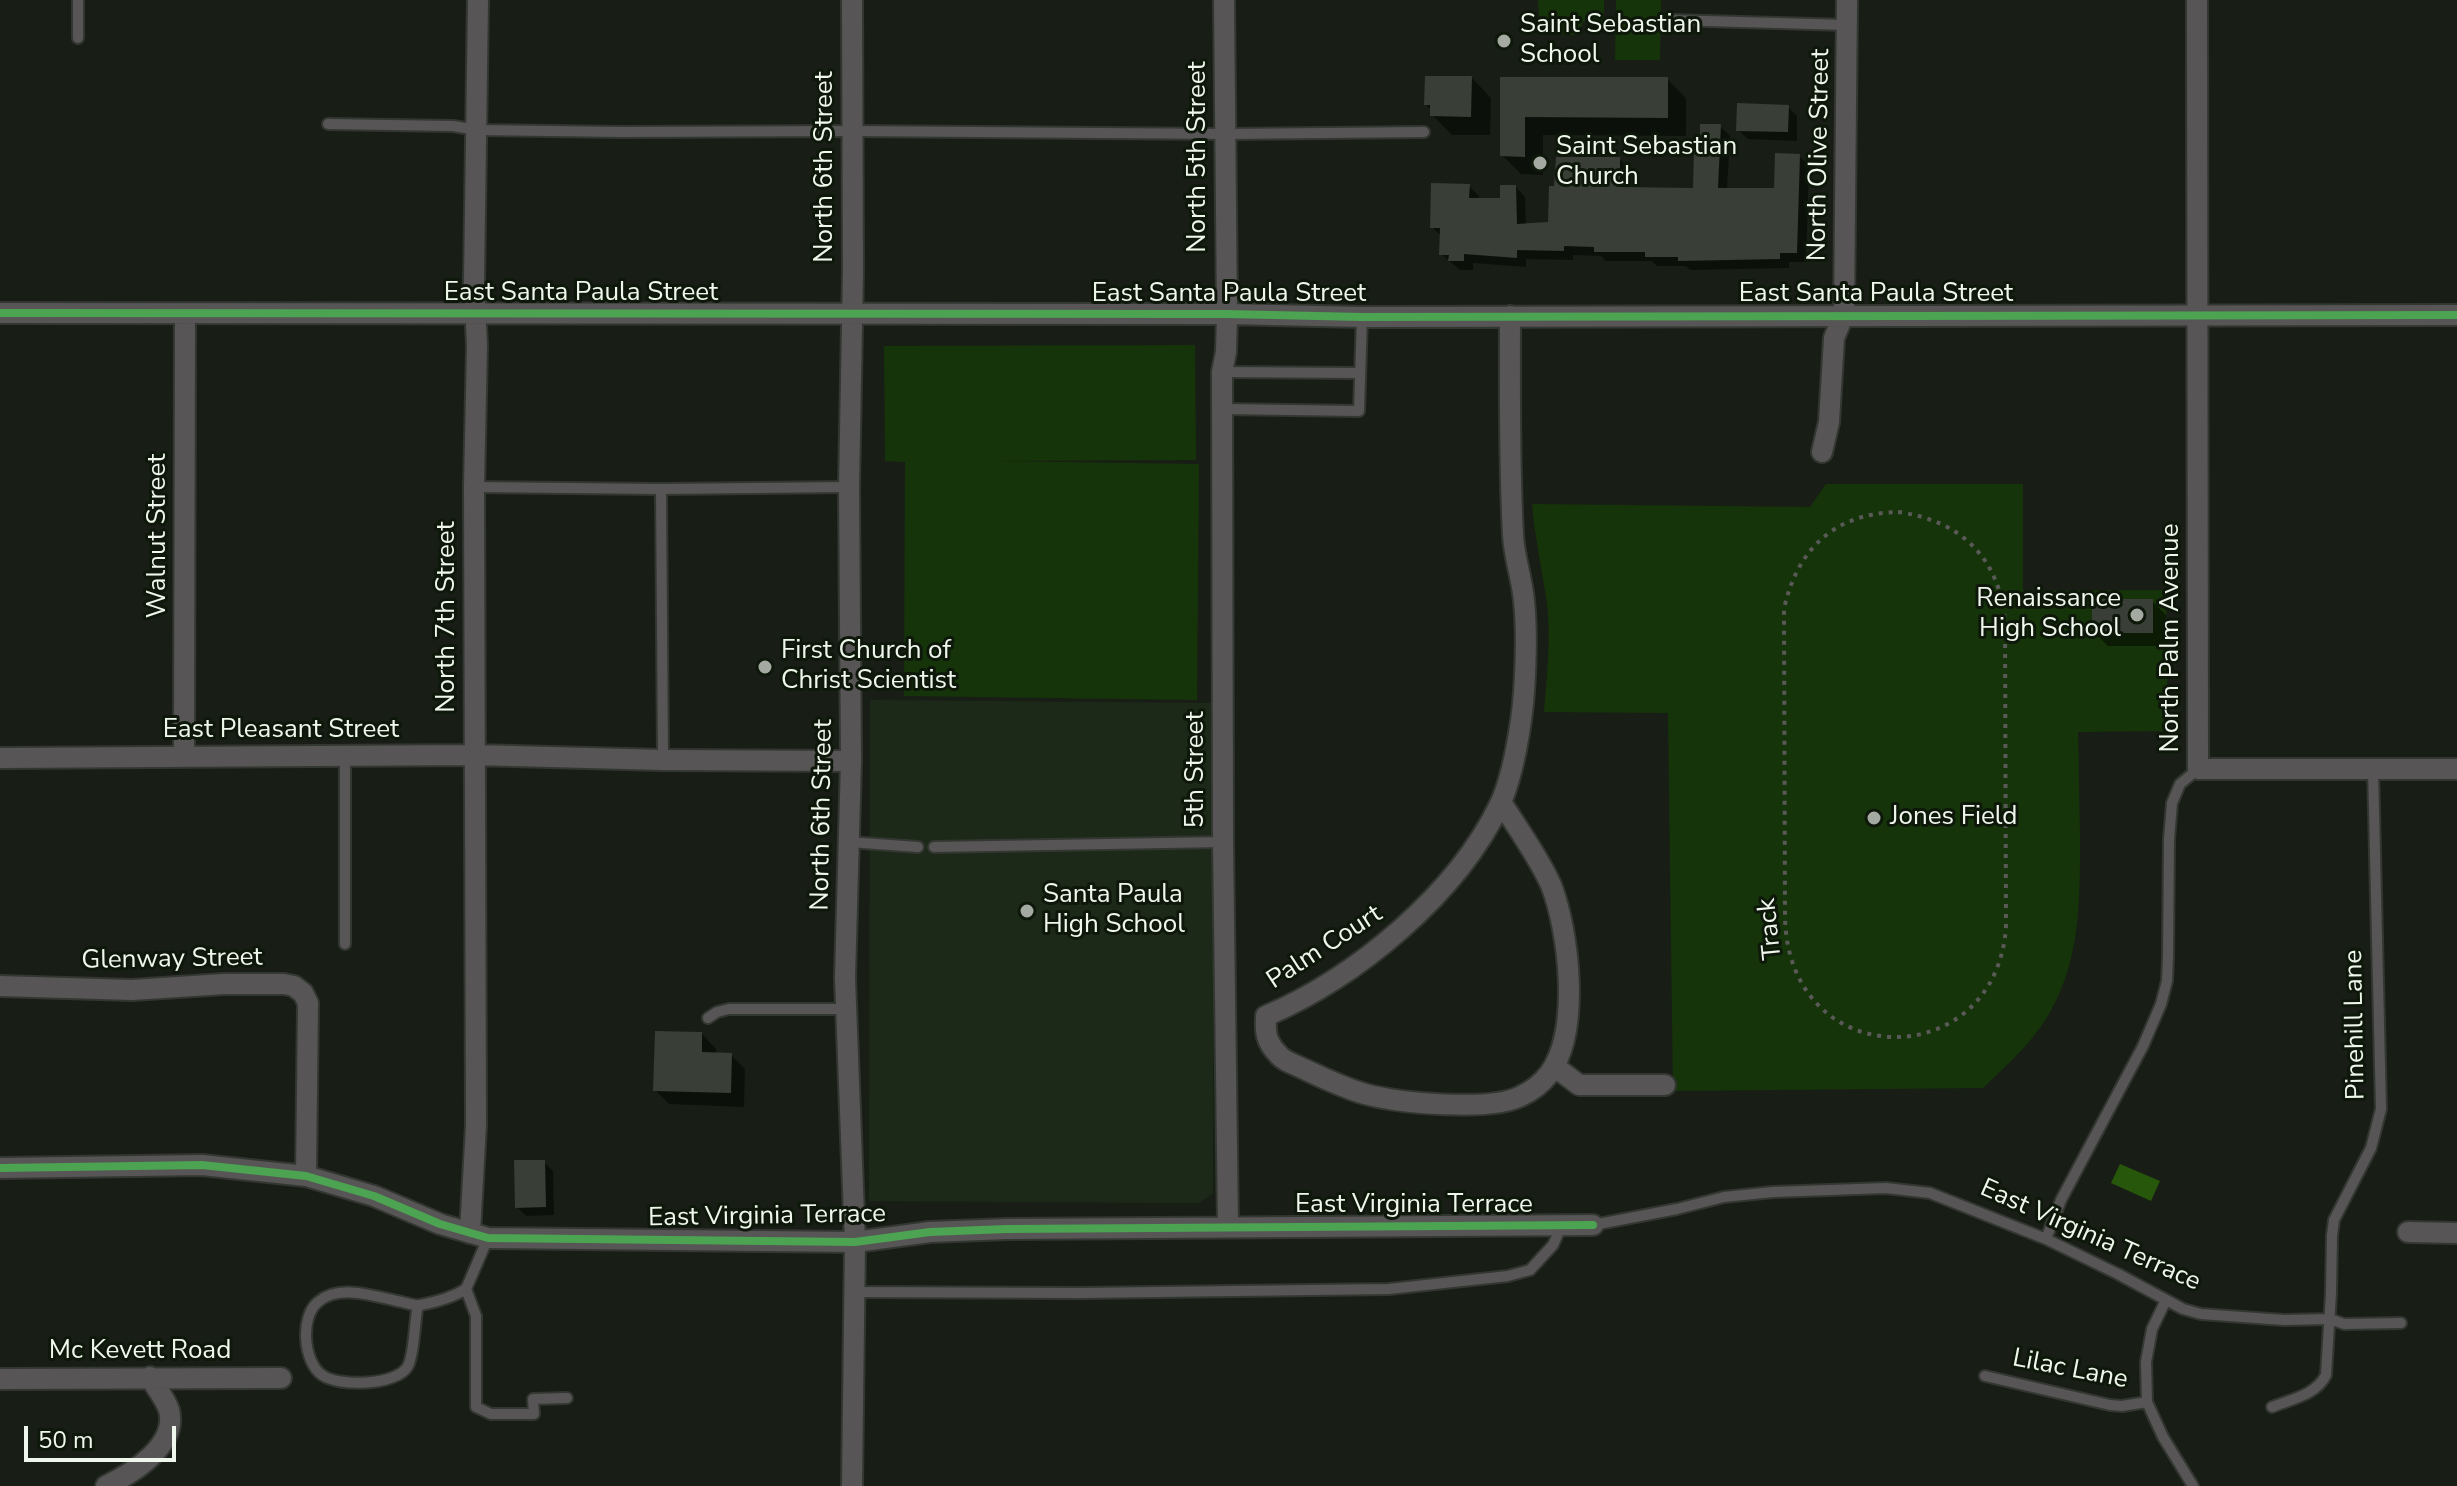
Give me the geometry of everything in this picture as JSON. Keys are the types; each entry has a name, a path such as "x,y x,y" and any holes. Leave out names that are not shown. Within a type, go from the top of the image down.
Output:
{"street":[{"name":"North 7th Street","path":"478,0 474,487 479,1236"},
{"name":"North 6th Street","path":"852,0 851,761 845,978 855,1242 852,1486"},
{"name":"North 5th Street","path":"1224,0 1227,314"},
{"name":"North Olive Street","path":"1822,452 1829,422 1834,338 1844,314 1847,0"},
{"name":"North Palm Avenue","path":"2197,0 2198,769"},
{"name":"East Santa Paula Street","path":"0,313 1227,314 1362,317 2457,315"},
{"name":"Walnut Street","path":"184,757 185,314"},
{"name":"5th Street","path":"1227,314 1222,409 1228,1226"},
{"name":"Palm Court","path":"1510,316 1513,537 1524,598 1525,672 1514,756 1501,802 1464,862 1435,897 1402,929 1309,995 1266,1016 1265,1034 1279,1056 1332,1082 1365,1094 1446,1105 1497,1104 1520,1097 1538,1086 1554,1066"},
{"name":"East Pleasant Street","path":"0,758 475,755 851,761"},
{"path":"2198,769 2457,769"},
{"path":"1501,802 1541,865 1551,887 1568,951 1566,1020 1554,1066 1579,1085 1665,1085"},
{"name":"Glenway Street","path":"0,986 132,990 224,984 294,986 303,993 308,1003 306,1176"},
{"name":"East Virginia Terrace","path":"0,1168 202,1165 306,1176 374,1196 440,1224 479,1236 855,1242 930,1232 1228,1226 1593,1225"},
{"path":"2408,1232 2457,1233"},
{"path":"106,1486 143,1463 166,1438 170,1414 150,1377"},
{"name":"Mc Kevett Road","path":"0,1379 281,1378"}],"lane":[{"path":"78,0 78,38"},
{"path":"1671,20 1847,25"},
{"path":"328,124 453,126 477,130 1226,134 1424,132"},
{"path":"1222,409 1359,411 1362,317"},
{"path":"1222,372 1360,373"},
{"path":"474,487 849,487"},
{"path":"661,489 663,760"},
{"path":"345,756 345,944"},
{"name":"Pinehill Lane","path":"2272,1407 2312,1391 2324,1380 2328,1369 2334,1220 2371,1148 2381,1109 2373,768"},
{"name":"North Palm Avenue","path":"2046,1239 2061,1200 2143,1046 2161,1004 2167,981 2172,803 2180,784 2198,769"},
{"path":"849,842 918,847"},
{"path":"934,847 1223,842"},
{"path":"708,1018 729,1009 847,1009"},
{"name":"East Virginia Terrace","path":"1593,1225 1724,1197 1773,1192 1886,1188 1930,1193 2046,1239 2166,1300 2201,1314 2330,1319 2344,1324 2401,1323"},
{"path":"854,1292 1389,1289 1508,1276 1530,1270 1553,1245 1562,1225"},
{"path":"479,1236 466,1289 476,1316 476,1407 491,1414 534,1414 533,1399 567,1398"},
{"path":"418,1305 409,1365 402,1375 390,1380 335,1381 321,1375 313,1364 306,1328 310,1311 326,1297 340,1293 363,1294 418,1305 451,1298 466,1289"},
{"path":"2166,1300 2152,1329 2146,1362 2147,1402 2163,1437 2193,1486"},
{"name":"Lilac Lane","path":"1985,1376 2110,1405 2147,1402"}],"shaded area":[{"path":"1538,0 1604,0 1604,21 1584,21 1576,35 1540,34"},
{"path":"1616,0 1661,0 1660,60 1615,60"},
{"path":"1195,345 1196,460 997,461 1199,464 1197,700 904,696 905,462 885,461 884,346"},
{"name":"Jones Field","path":"1826,484 2023,484 2023,591 2166,590 2168,731 2078,732 2080,886 2071,958 2055,1003 2042,1025 1983,1088 1673,1091 1668,713 1544,712 1548,617 1532,504 1810,507"},
{"path":"870,700 1214,703 1213,1194 1198,1203 869,1201"},
{"path":"2120,1164 2160,1181 2151,1201 2111,1183"}],"building":[{"path":"1425,76 1472,76 1471,117 1430,116 1430,105 1424,105"},
{"path":"1500,77 1668,77 1668,118 1525,117 1525,157 1500,156"},
{"path":"1737,103 1789,105 1788,132 1736,131"},
{"path":"1700,124 1721,124 1718,188 1774,188 1775,153 1800,154 1797,253 1780,253 1780,259 1678,261 1678,257 1645,257 1645,252 1594,252 1594,247 1564,246 1564,251 1517,250 1517,258 1464,254 1464,261 1448,261 1449,255 1439,255 1440,228 1430,228 1431,183 1470,184 1469,198 1500,198 1500,185 1516,185 1517,224 1548,222 1549,186 1554,186 1556,157 1620,157 1620,187 1693,188 1694,150 1700,150"},
{"path":"2092,599 2153,599 2153,633 2092,633"},
{"path":"655,1031 702,1032 702,1052 732,1053 731,1093 653,1091"},
{"path":"514,1160 545,1160 546,1207 515,1208"}],"cycle path":[{"path":"0,313 1227,314 1362,317 2457,315"},
{"path":"0,1168 202,1165 306,1176 374,1196 440,1224 488,1238 855,1242 930,1232 1007,1229 1593,1225"}],"place":[{"name":"Saint Sebastian School","path":"1504,41"},
{"name":"Saint Sebastian Church","path":"1540,163"},
{"name":"Renaissance High School","path":"2137,615"},
{"name":"First Church of Christ Scientist","path":"765,667"},
{"name":"Jones Field","path":"1874,818"},
{"name":"Santa Paula High School","path":"1027,911"}]}
